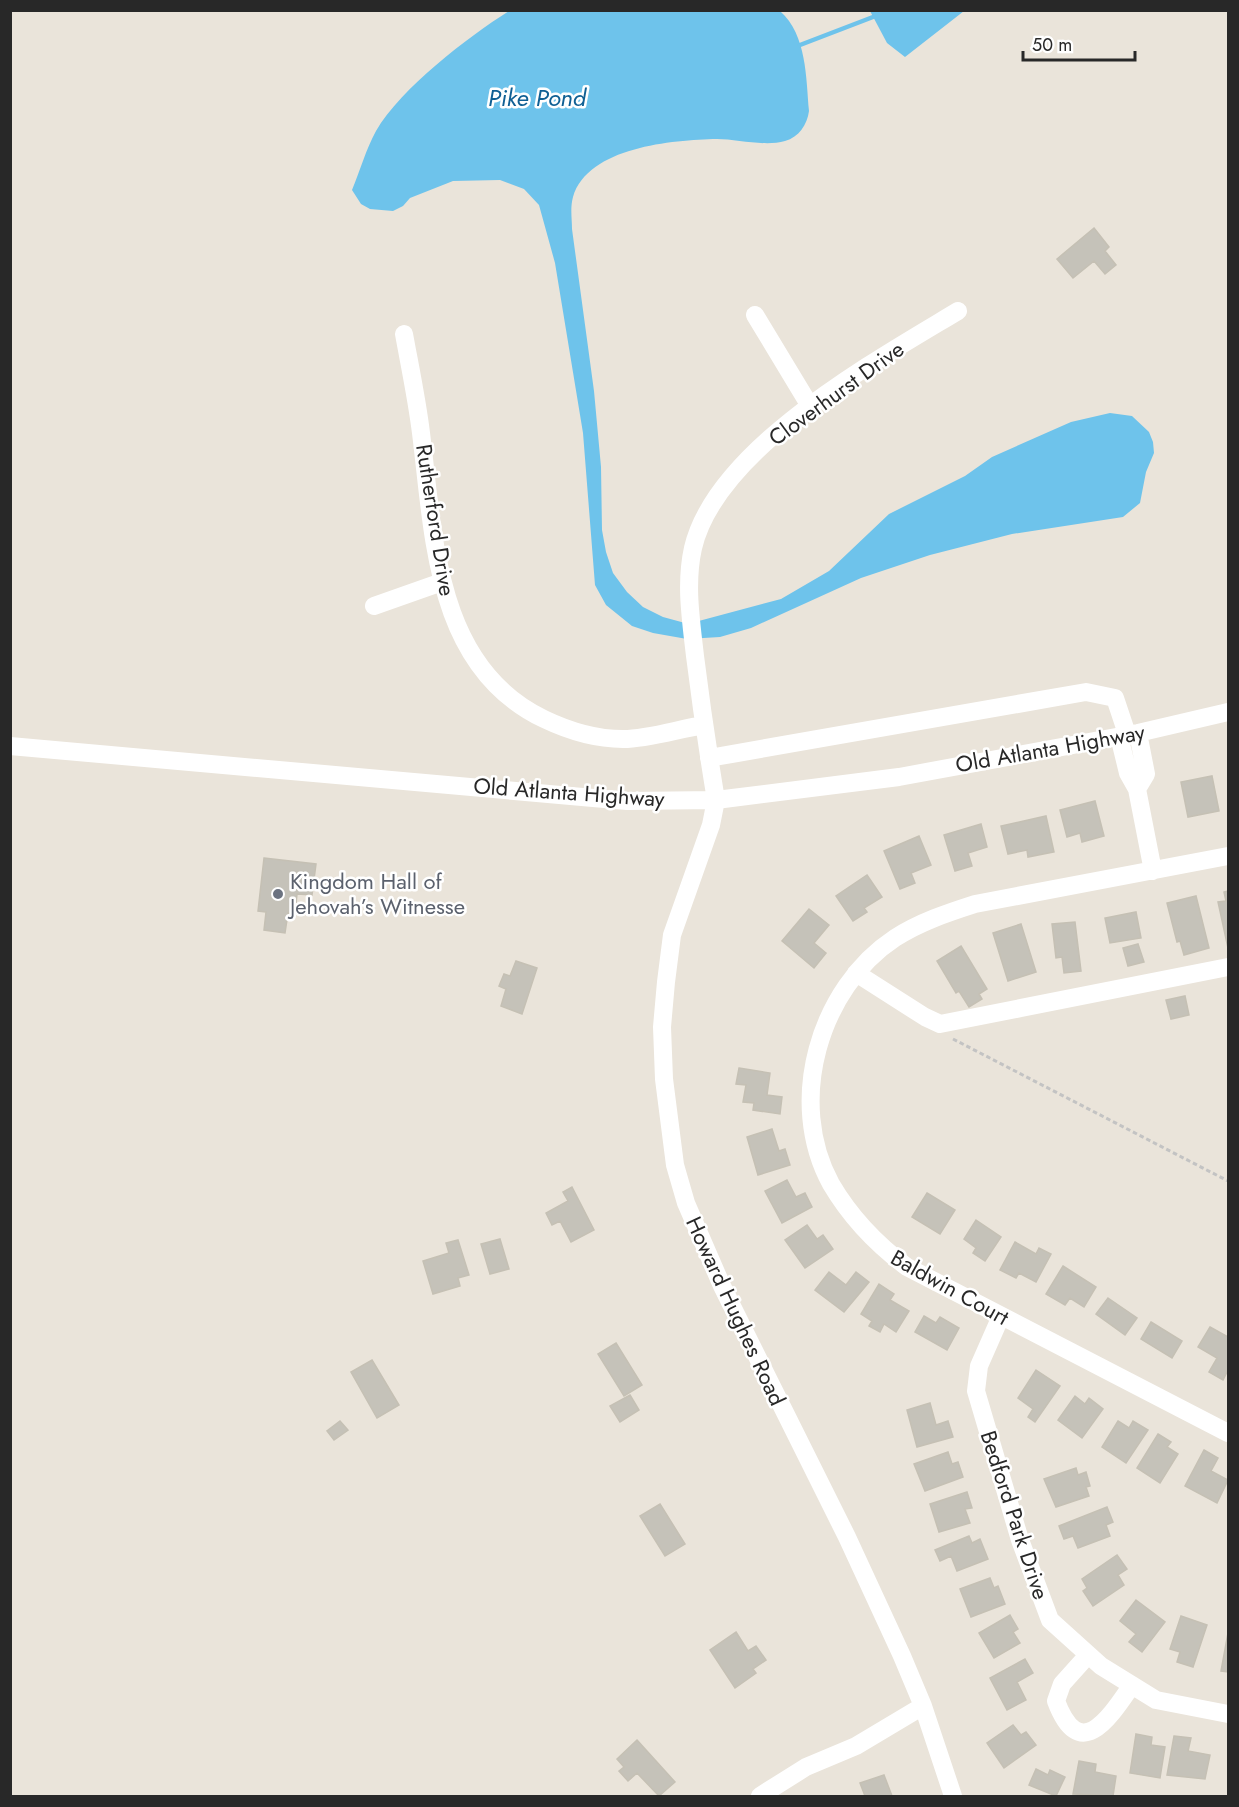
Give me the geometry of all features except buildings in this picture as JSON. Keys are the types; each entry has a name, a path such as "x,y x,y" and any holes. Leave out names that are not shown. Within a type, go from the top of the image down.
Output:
{"street":[{"name":"Cloverhurst Drive","path":"716,800 704,725 689,599 693,549 703,520 720,489 739,466 810,406 958,311"},
{"path":"754,315 810,406"},
{"name":"Rutherford Drive","path":"404,334 418,407 442,582 458,628 472,656 495,685 522,708 557,725 590,736 624,739 704,725"},
{"path":"374,606 442,582"},
{"path":"709,758 1086,692 1115,698 1146,774 1137,789 1153,870"},
{"name":"Old Atlanta Highway","path":"10,746 627,801 716,800 899,777 1128,734 1228,712"},
{"name":"Howard Hughes Road","path":"716,800 711,825 672,935 666,982 662,1027 664,1079 675,1165 687,1203 718,1277 847,1537 922,1706 953,1797"},
{"name":"Baldwin Court","path":"1228,856 975,904 935,917 896,938 856,973 833,1007 821,1035 813,1075 811,1107 816,1145 830,1182 850,1214 876,1244 907,1267 1228,1433"},
{"path":"856,973 925,1017 940,1024 1228,967"},
{"name":"Bedford Park Drive","path":"1001,1316 979,1366 976,1391 1020,1540 1050,1620 1101,1666 1156,1700 1228,1714"},
{"path":"1088,1655 1062,1684 1056,1701 1069,1726 1082,1732 1097,1730 1108,1720 1132,1685"},
{"path":"760,1797 806,1767 856,1746 922,1706"}],"path":[{"path":"945,1037 956,1039 1228,1181"}],"water":[{"name":"Pike Pond","path":"509,11 780,11 796,32 804,58 809,111 804,126 794,137 777,143 717,139 678,141 634,150 613,157 596,167 582,180 573,197 572,229 594,391 601,467 602,530 613,573 627,592 643,607 663,617 685,623 781,599 829,571 889,514 965,476 992,457 1071,422 1110,413 1132,416 1149,432 1153,442 1154,453 1146,472 1140,503 1123,517 1012,534 930,555 861,578 751,628 720,637 687,639 653,633 632,626 606,605 595,585 583,433 555,263 539,205 524,189 500,180 453,181 410,198 403,206 393,211 370,209 361,204 352,190 376,131 387,115 436,65"},
{"path":"870,11 964,11 905,57 887,43"}],"waterway":[{"path":"800,45 873,17"}],"place":[{"name":"Kingdom Hall of Jehovah’s Witnesse","path":"278,894"}]}
